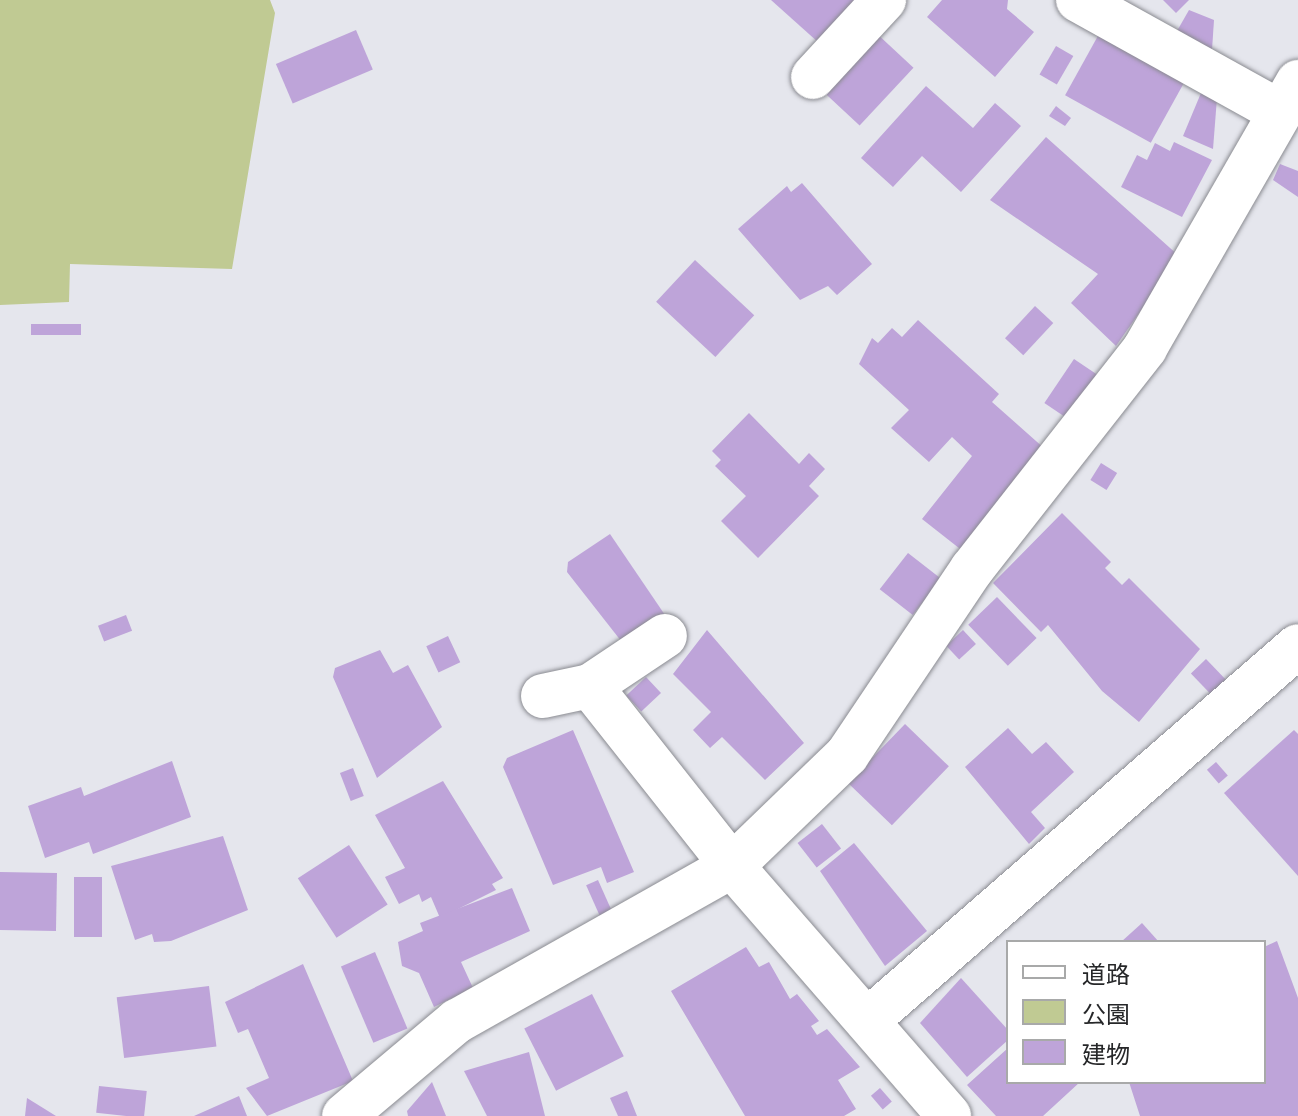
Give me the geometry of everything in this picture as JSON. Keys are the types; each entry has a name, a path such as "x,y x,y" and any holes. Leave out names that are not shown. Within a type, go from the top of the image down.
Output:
{"street":[{"path":"813,77 884,0"},
{"path":"344,1116 457,1021 732,866 847,755 972,569 1145,348 1288,97 1078,0"},
{"path":"543,696 590,686 665,636"},
{"path":"869,1019 1298,646"},
{"path":"590,686 732,866 869,1019 949,1116"}],"green space":[{"path":"0,0 270,0 275,13 232,269 70,264 69,302 0,305"}],"building":[{"path":"771,0 858,0 819,43"},
{"path":"942,0 1008,0 1007,9 1034,32 995,77 927,17"},
{"path":"1163,0 1189,0 1176,13"},
{"path":"1189,10 1214,20 1212,50 1177,31"},
{"path":"356,30 373,70 293,104 276,64"},
{"path":"874,31 913,68 860,126 820,89"},
{"path":"1099,34 1185,82 1151,143 1065,95"},
{"path":"1056,46 1073,56 1057,85 1040,75"},
{"path":"926,86 973,128 995,103 1021,126 961,192 922,156 893,187 861,158"},
{"path":"1201,93 1217,98 1213,149 1183,136"},
{"path":"1056,106 1071,118 1065,126 1049,116"},
{"path":"1046,137 1179,256 1116,346 1071,303 1098,274 990,200"},
{"path":"1174,142 1212,160 1182,217 1121,187 1137,155 1147,160 1155,143 1170,151"},
{"path":"1280,164 1298,171 1298,197 1273,180"},
{"path":"802,183 872,264 837,295 828,286 800,300 738,229 787,186 791,192"},
{"path":"695,260 754,315 715,357 656,302"},
{"path":"1035,306 1053,323 1023,355 1005,338"},
{"path":"918,320 999,394 992,402 1045,449 964,552 922,519 972,456 952,437 929,462 891,428 909,410 859,364 872,338 878,343 892,328 902,337"},
{"path":"31,324 81,324 81,335 31,335"},
{"path":"1074,359 1099,376 1069,420 1044,403"},
{"path":"749,413 799,464 809,453 825,469 809,486 819,496 758,558 721,521 746,496 715,466 721,460 712,451"},
{"path":"1101,463 1117,473 1107,490 1090,480"},
{"path":"1062,513 1111,562 1105,568 1122,585 1129,578 1200,649 1139,722 1102,691 1048,625 1041,632 993,583"},
{"path":"610,534 667,618 625,646 567,572 568,562"},
{"path":"908,553 941,579 913,615 880,589"},
{"path":"997,597 1037,638 1008,666 968,625"},
{"path":"126,615 132,631 104,642 98,626"},
{"path":"707,630 804,743 765,780 722,737 710,748 693,730 711,712 673,674"},
{"path":"963,630 976,644 959,660 946,646"},
{"path":"448,636 460,662 439,672 426,646"},
{"path":"380,650 393,673 408,665 442,727 377,778 333,677 335,668"},
{"path":"1206,659 1225,679 1210,694 1191,674"},
{"path":"646,677 661,693 641,712 626,695"},
{"path":"905,724 949,766 892,825 848,783"},
{"path":"1008,728 1032,754 1046,742 1074,772 1031,812 1045,828 1029,844 965,767"},
{"path":"573,730 634,872 607,883 601,867 553,885 503,767 507,758"},
{"path":"1294,730 1298,734 1298,876 1224,793"},
{"path":"172,761 191,817 93,854 89,842 45,858 28,806 81,787 84,796"},
{"path":"1216,762 1228,776 1219,783 1207,770"},
{"path":"353,768 364,796 351,801 340,773"},
{"path":"443,781 503,878 492,884 496,890 440,918 431,897 422,902 419,894 399,904 385,877 405,868 375,815"},
{"path":"822,824 841,848 817,868 798,843"},
{"path":"223,836 248,910 171,941 154,942 152,934 135,940 111,866"},
{"path":"854,843 927,931 885,966 820,871"},
{"path":"349,845 388,905 337,938 298,878"},
{"path":"0,872 57,873 56,931 0,930"},
{"path":"74,877 102,877 102,937 74,937"},
{"path":"598,880 612,911 600,916 586,885"},
{"path":"512,888 530,931 461,962 473,988 434,1007 419,973 402,966 398,942 423,931 420,923"},
{"path":"1142,923 1157,940 1123,940"},
{"path":"1277,941 1298,998 1298,1116 1140,1116 1130,1084 1266,1084 1266,946"},
{"path":"746,947 759,967 769,962 790,999 797,994 819,1021 811,1026 817,1035 827,1029 860,1067 838,1080 856,1109 844,1116 745,1116 671,991"},
{"path":"375,952 407,1028 373,1043 341,966"},
{"path":"303,964 353,1081 267,1116 246,1088 269,1078 248,1029 238,1033 225,1002"},
{"path":"961,978 1006,1028 1006,1042 967,1077 920,1023"},
{"path":"209,986 216,1047 124,1058 117,997"},
{"path":"592,994 624,1056 556,1091 524,1029"},
{"path":"1006,1050 1006,1084 1078,1084 1043,1116 996,1116 967,1085"},
{"path":"529,1052 545,1116 487,1116 464,1071"},
{"path":"432,1082 446,1116 408,1116 407,1111"},
{"path":"99,1086 147,1091 144,1116 96,1113"},
{"path":"880,1088 892,1102 883,1109 871,1096"},
{"path":"627,1091 637,1116 618,1116 610,1098"},
{"path":"239,1096 247,1116 194,1116"},
{"path":"27,1098 56,1116 25,1116"}]}
